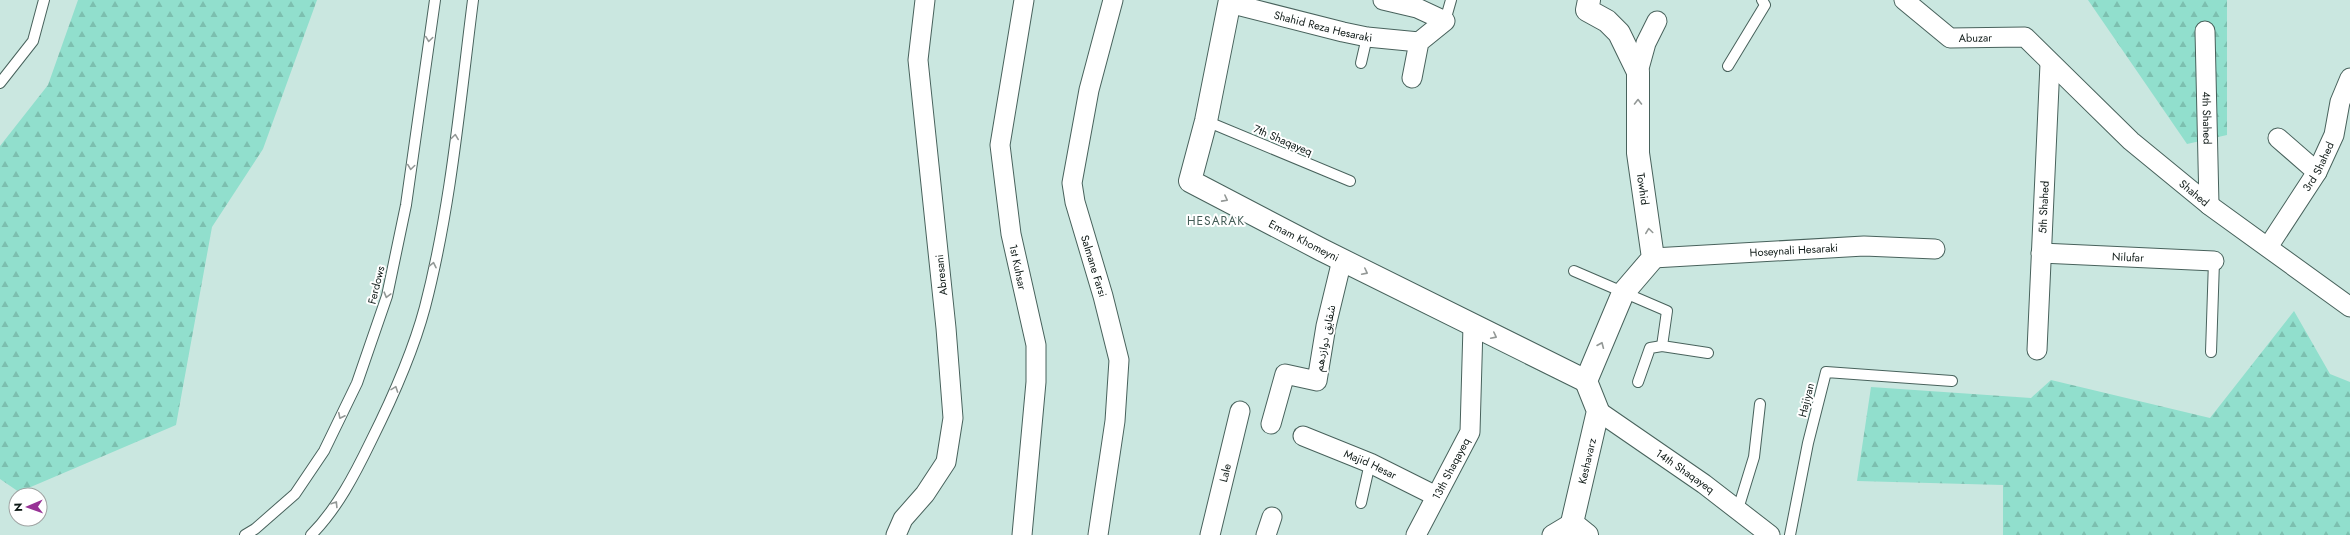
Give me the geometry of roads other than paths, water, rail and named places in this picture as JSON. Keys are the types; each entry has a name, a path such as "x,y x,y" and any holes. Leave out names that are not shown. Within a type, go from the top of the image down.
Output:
{"street":[{"name":"Abresani","path":"896,535 903,519 925,494 946,462 953,418 946,328 918,60 925,0"},
{"name":"1st Kuhsar","path":"1022,535 1036,382 1036,345 1011,234 1000,145 1024,0"},
{"name":"Salmane Farsi","path":"1098,535 1115,421 1119,360 1103,296 1074,202 1072,183 1089,90 1113,0"},
{"path":"1383,0 1417,8 1444,21 1419,42 1412,78"},
{"name":"Towhid","path":"1589,0 1587,10 1607,21 1619,33 1638,72 1638,153 1653,258"},
{"name":"Abuzar","path":"1904,0 1950,38 2025,38 2050,64"},
{"name":"Shahid Reza Hesaraki","path":"1230,2 1367,37 1419,42"},
{"name":"Emam Khomeyni","path":"1230,2 1206,121 1190,181 1342,260 1586,381"},
{"path":"1638,72 1646,43 1657,21"},
{"name":"4th Shahed","path":"2205,31 2209,205"},
{"name":"Shahed","path":"2050,64 2131,141 2209,205 2349,304"},
{"name":"5th Shahed","path":"2037,350 2050,64"},
{"name":"3rd Shahed","path":"2268,247 2317,172 2334,135 2340,102 2350,78"},
{"path":"2278,138 2317,172"},
{"name":"Hoseynali Hesaraki","path":"1653,258 1864,246 1935,249"},
{"name":"Nilufar","path":"2041,253 2214,261"},
{"path":"1598,411 1586,381 1623,293 1653,258"},
{"name":"شقایق دوازدهم","path":"1271,424 1285,374 1317,381 1326,326 1342,260"},
{"name":"13th Shaqayeq","path":"1416,535 1470,432 1473,326"},
{"name":"Lale","path":"1210,535 1240,411"},
{"name":"14th Shaqayeq","path":"1598,411 1738,508 1770,535"},
{"name":"Keshavarz","path":"1580,529 1598,411"},
{"name":"Majid Hesar","path":"1303,436 1370,463 1436,496"},
{"path":"1266,535 1272,517"},
{"path":"1552,535 1580,529"}],"lane":[{"path":"0,83 33,41 44,0"},
{"name":"Ferdows","path":"245,535 255,529 295,494 324,451 357,383 387,296 406,205 434,0"},
{"path":"312,535 324,522 359,465 392,399 424,308 445,211 474,0"},
{"path":"1444,21 1450,0"},
{"path":"1728,66 1765,5 1762,0"},
{"path":"1361,63 1367,37"},
{"name":"7th Shaqayeq","path":"1206,121 1350,181"},
{"path":"2211,352 2214,261"},
{"path":"1574,271 1667,312 1662,346"},
{"path":"1638,382 1650,348 1662,346 1708,353"},
{"name":"Hajiyan","path":"1790,535 1808,443 1826,372 1952,381"},
{"path":"1738,508 1754,457 1760,404"},
{"path":"1361,503 1370,463"}],"district":[{"name":"HESARAK","path":"1216,221"}]}
